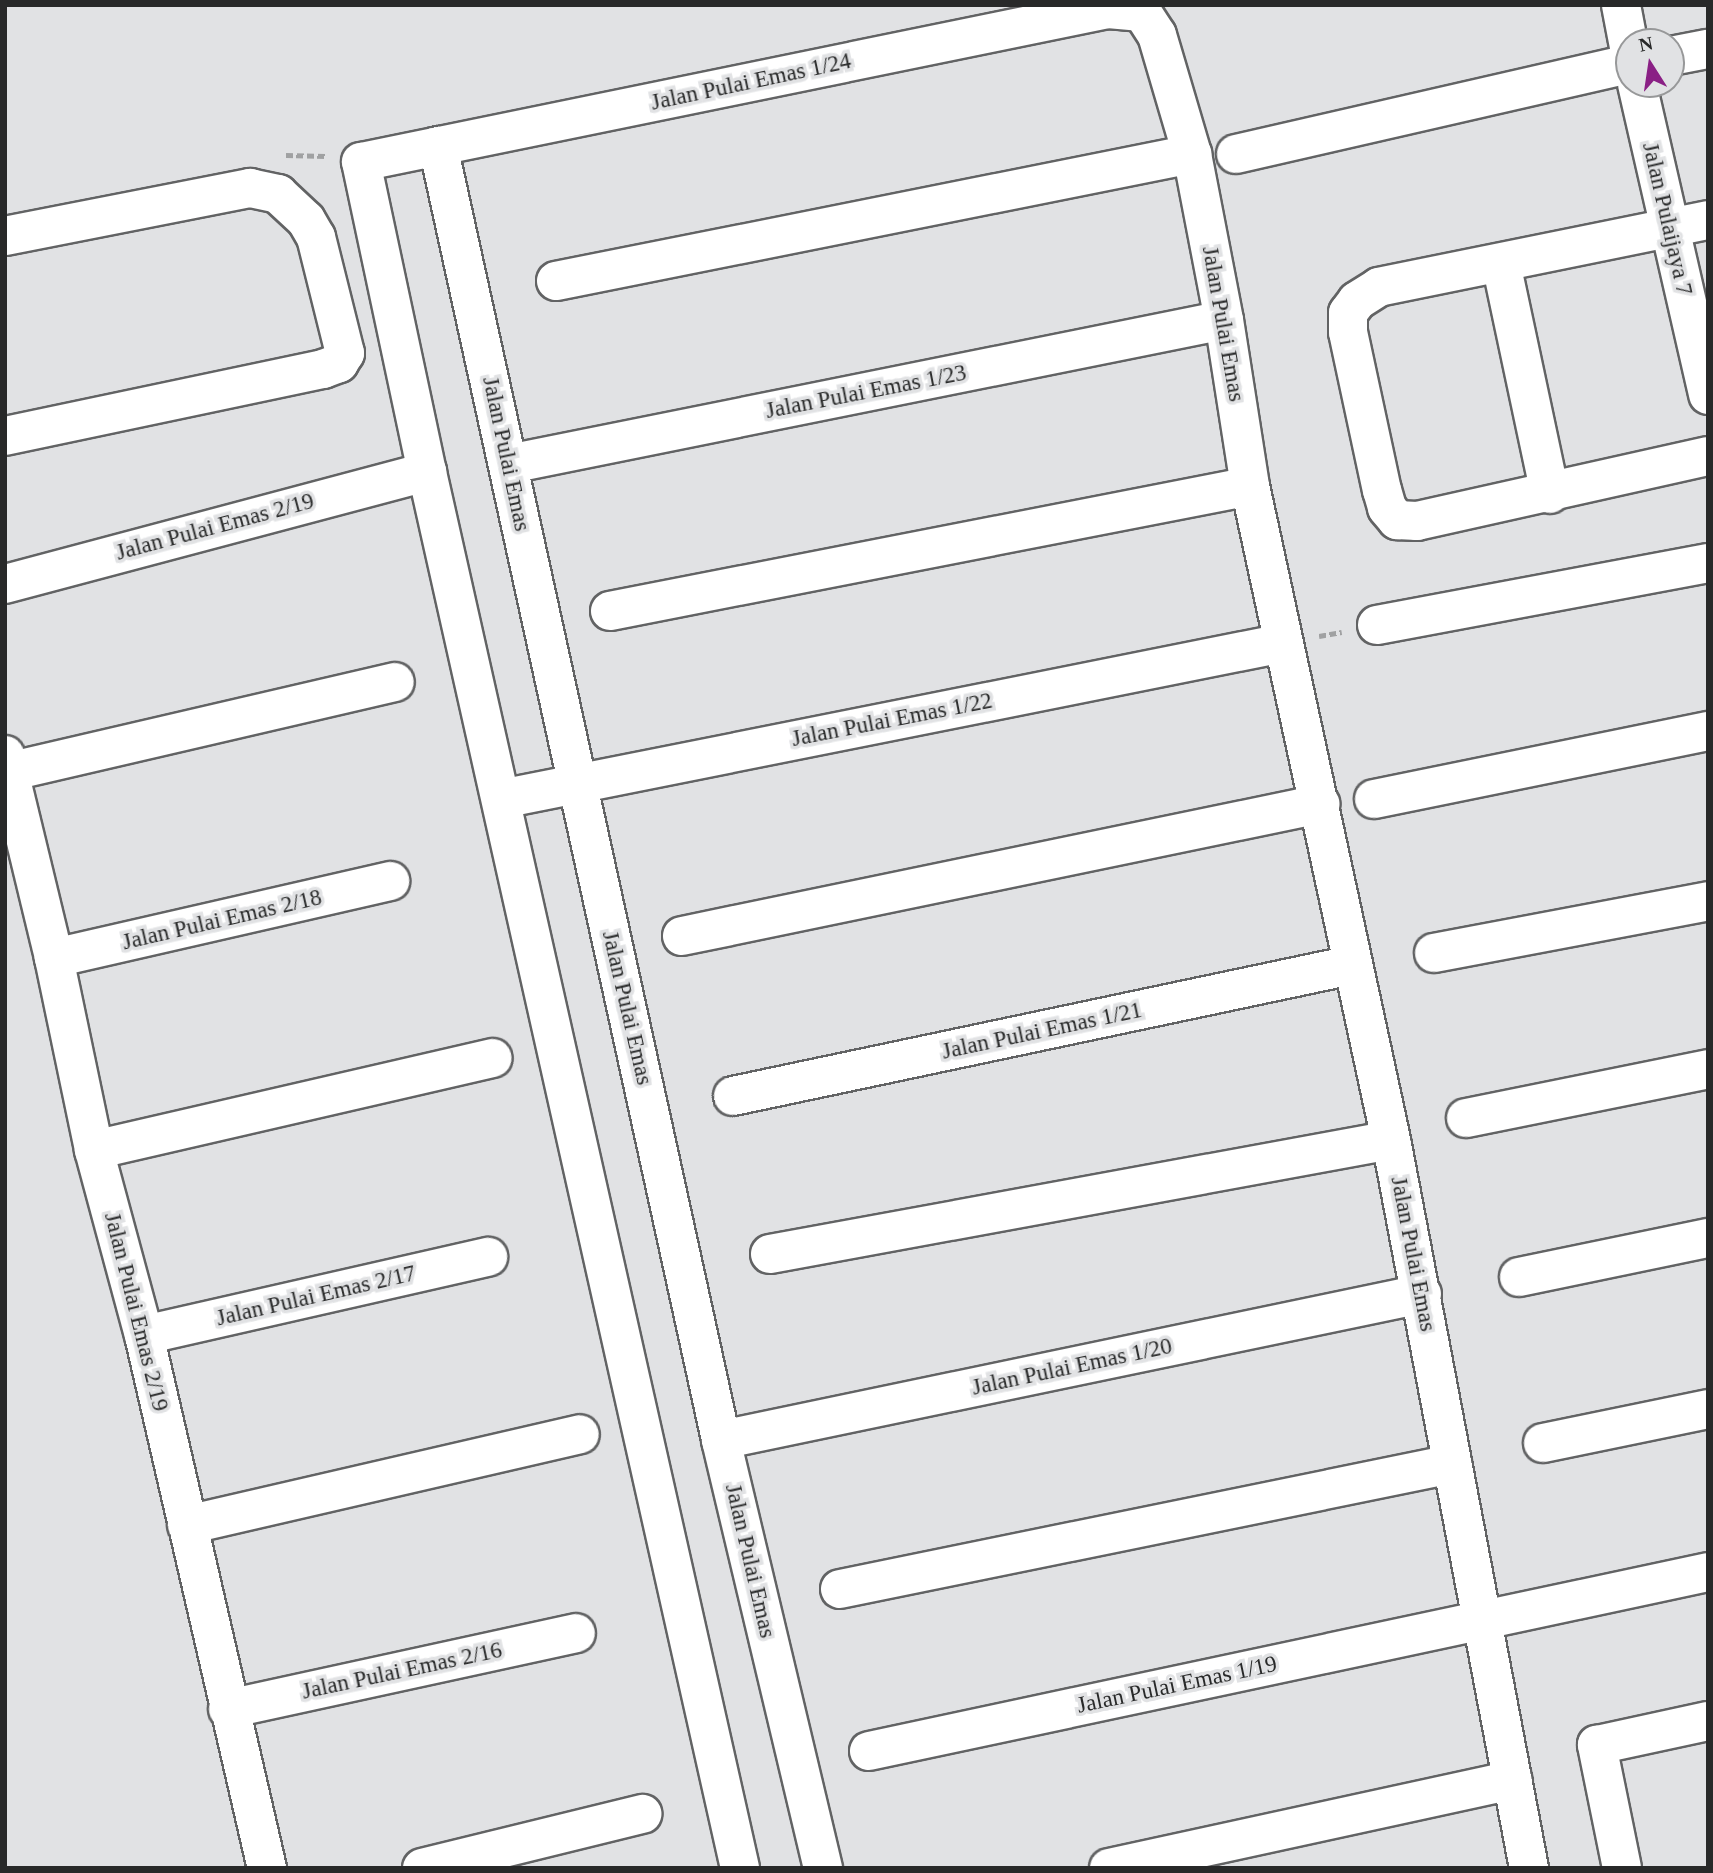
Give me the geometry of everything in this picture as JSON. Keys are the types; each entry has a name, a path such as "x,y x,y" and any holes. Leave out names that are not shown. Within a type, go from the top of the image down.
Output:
{"street":[{"path":"1621,5 1625,28"},
{"name":"Jalan Pulai Emas 1/24","path":"381,255 361,162 1108,9 1142,12"},
{"name":"Jalan Pulai Emas","path":"1142,12 1157,35 1192,154 1224,320 1250,486 1391,1140 1484,1619 1529,1868"},
{"path":"1685,53 1708,49"},
{"path":"1236,154 1615,67"},
{"name":"Jalan Pulaijaya 7","path":"1640,98 1708,395"},
{"name":"Jalan Pulai Emas","path":"438,146 722,1440 823,1868"},
{"path":"556,281 1192,154"},
{"path":"5,236 250,188 278,194 300,213 316,237 345,354 339,362 323,369 5,436"},
{"path":"1708,220 1379,287 1357,300 1348,313 1348,331 1382,491 1387,508 1398,520 1417,521 1550,494 1708,456"},
{"path":"325,267 381,255 427,472 740,1868"},
{"path":"1501,264 1550,494"},
{"name":"Jalan Pulai Emas 1/23","path":"509,464 1224,320"},
{"name":"Jalan Pulai Emas 2/19","path":"5,584 427,472"},
{"path":"610,611 1250,486"},
{"path":"1377,625 1708,563"},
{"name":"Jalan Pulai Emas 1/22","path":"501,799 1283,643"},
{"path":"7,764 395,682"},
{"path":"1374,799 1708,731"},
{"name":"Jalan Pulai Emas 2/19","path":"7,764 54,958 94,1150 144,1335 228,1709 267,1868"},
{"path":"682,936 1320,804"},
{"name":"Jalan Pulai Emas 2/18","path":"54,958 390,881"},
{"path":"1434,953 1708,901"},
{"name":"Jalan Pulai Emas 1/21","path":"733,1097 1352,965"},
{"path":"94,1150 493,1058"},
{"path":"1466,1118 1708,1069"},
{"path":"770,1254 1391,1140"},
{"path":"1519,1277 1708,1238"},
{"name":"Jalan Pulai Emas 2/17","path":"144,1335 488,1257"},
{"name":"Jalan Pulai Emas 1/20","path":"722,1440 1422,1294"},
{"path":"1543,1443 1708,1409"},
{"path":"187,1525 580,1434"},
{"path":"840,1590 1452,1464"},
{"name":"Jalan Pulai Emas 1/19","path":"869,1751 1708,1572"},
{"name":"Jalan Pulai Emas 2/16","path":"228,1709 576,1633"},
{"path":"1622,1868 1597,1745 1708,1721"},
{"path":"1109,1868 1513,1780"},
{"path":"422,1868 642,1814"}],"path":[{"path":"1283,643 1377,625"}]}
